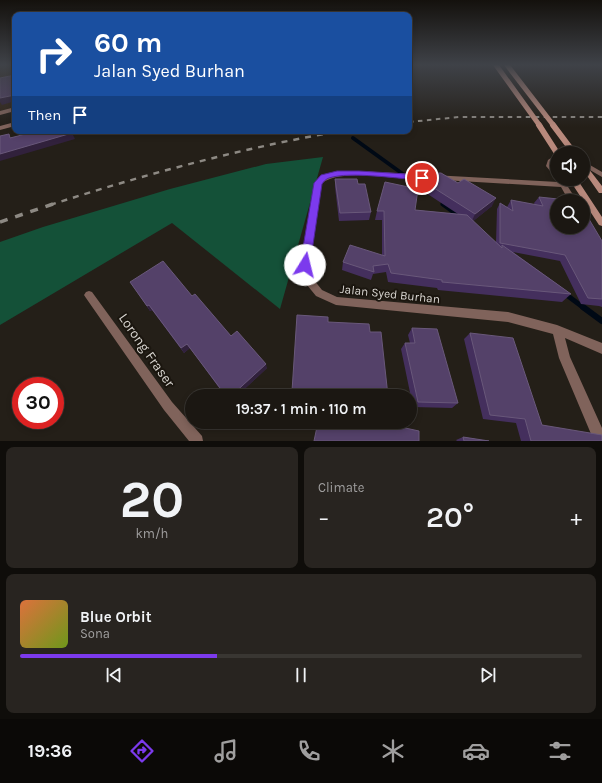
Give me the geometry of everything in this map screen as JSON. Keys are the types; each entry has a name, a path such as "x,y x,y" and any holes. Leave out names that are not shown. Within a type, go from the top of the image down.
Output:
{"main road":[{"path":"511,86 552,146"},
{"path":"523,86 569,146"},
{"path":"590,174 602,191"},
{"path":"578,186 602,223"}],"street":[{"path":"0,113 12,110"},
{"path":"0,128 12,125"},
{"path":"590,168 602,175"},
{"name":"Jalan Syed Burhan","path":"550,182 380,175 337,174 324,176 318,183 305,265 310,282 319,293 336,301 508,318 557,330 602,349"},
{"name":"Lorong Fraser","path":"89,295 168,406 197,441"},
{"path":"557,330 565,358 601,441"}],"shaded area":[{"path":"0,86 12,86 12,108 0,111"}],"green space":[{"path":"323,157 280,309 172,223 0,325 0,242 43,227 170,189 266,164"}],"building":[{"path":"0,86 12,86 12,96 0,98"},
{"path":"9,134 10,138 24,134 69,134 0,154 0,136"},
{"path":"437,173 441,173 458,183 464,179 496,198 475,214 423,181"},
{"path":"335,179 357,179 358,184 365,184 371,212 340,213"},
{"path":"385,182 418,189 415,210 467,215 502,248 502,245 571,294 442,282 442,280 391,273 388,264 373,266 374,272 343,262 350,245 385,256 384,211 377,211"},
{"path":"539,197 550,198 550,234 590,234 590,221 602,241 602,299 588,298 565,255 500,243 500,203 513,211 511,200 543,206"},
{"path":"163,261 192,296 195,294 231,336 237,331 266,364 239,389 221,389 187,344 181,348 149,305 147,306 130,282"},
{"path":"297,315 328,317 328,322 369,324 370,332 381,332 387,389 292,389"},
{"path":"412,328 437,329 458,403 418,402 417,389 415,389 405,343 415,343"},
{"path":"470,333 513,338 542,425 602,435 602,441 531,441 525,419 490,415"},
{"path":"317,429 410,429 419,431 419,441 314,441"},
{"path":"463,437 489,441 464,441"}],"waterway":[{"path":"353,138 425,190"},
{"path":"445,205 443,204 462,218"},
{"path":"564,293 584,308"},
{"path":"583,307 602,321"}],"railway":[{"path":"412,122 459,117 602,117"},
{"path":"51,205 158,172 267,145 325,134"},
{"path":"0,222 51,205"}],"route":[{"path":"305,265 318,183 324,176 359,173 422,178"}]}
